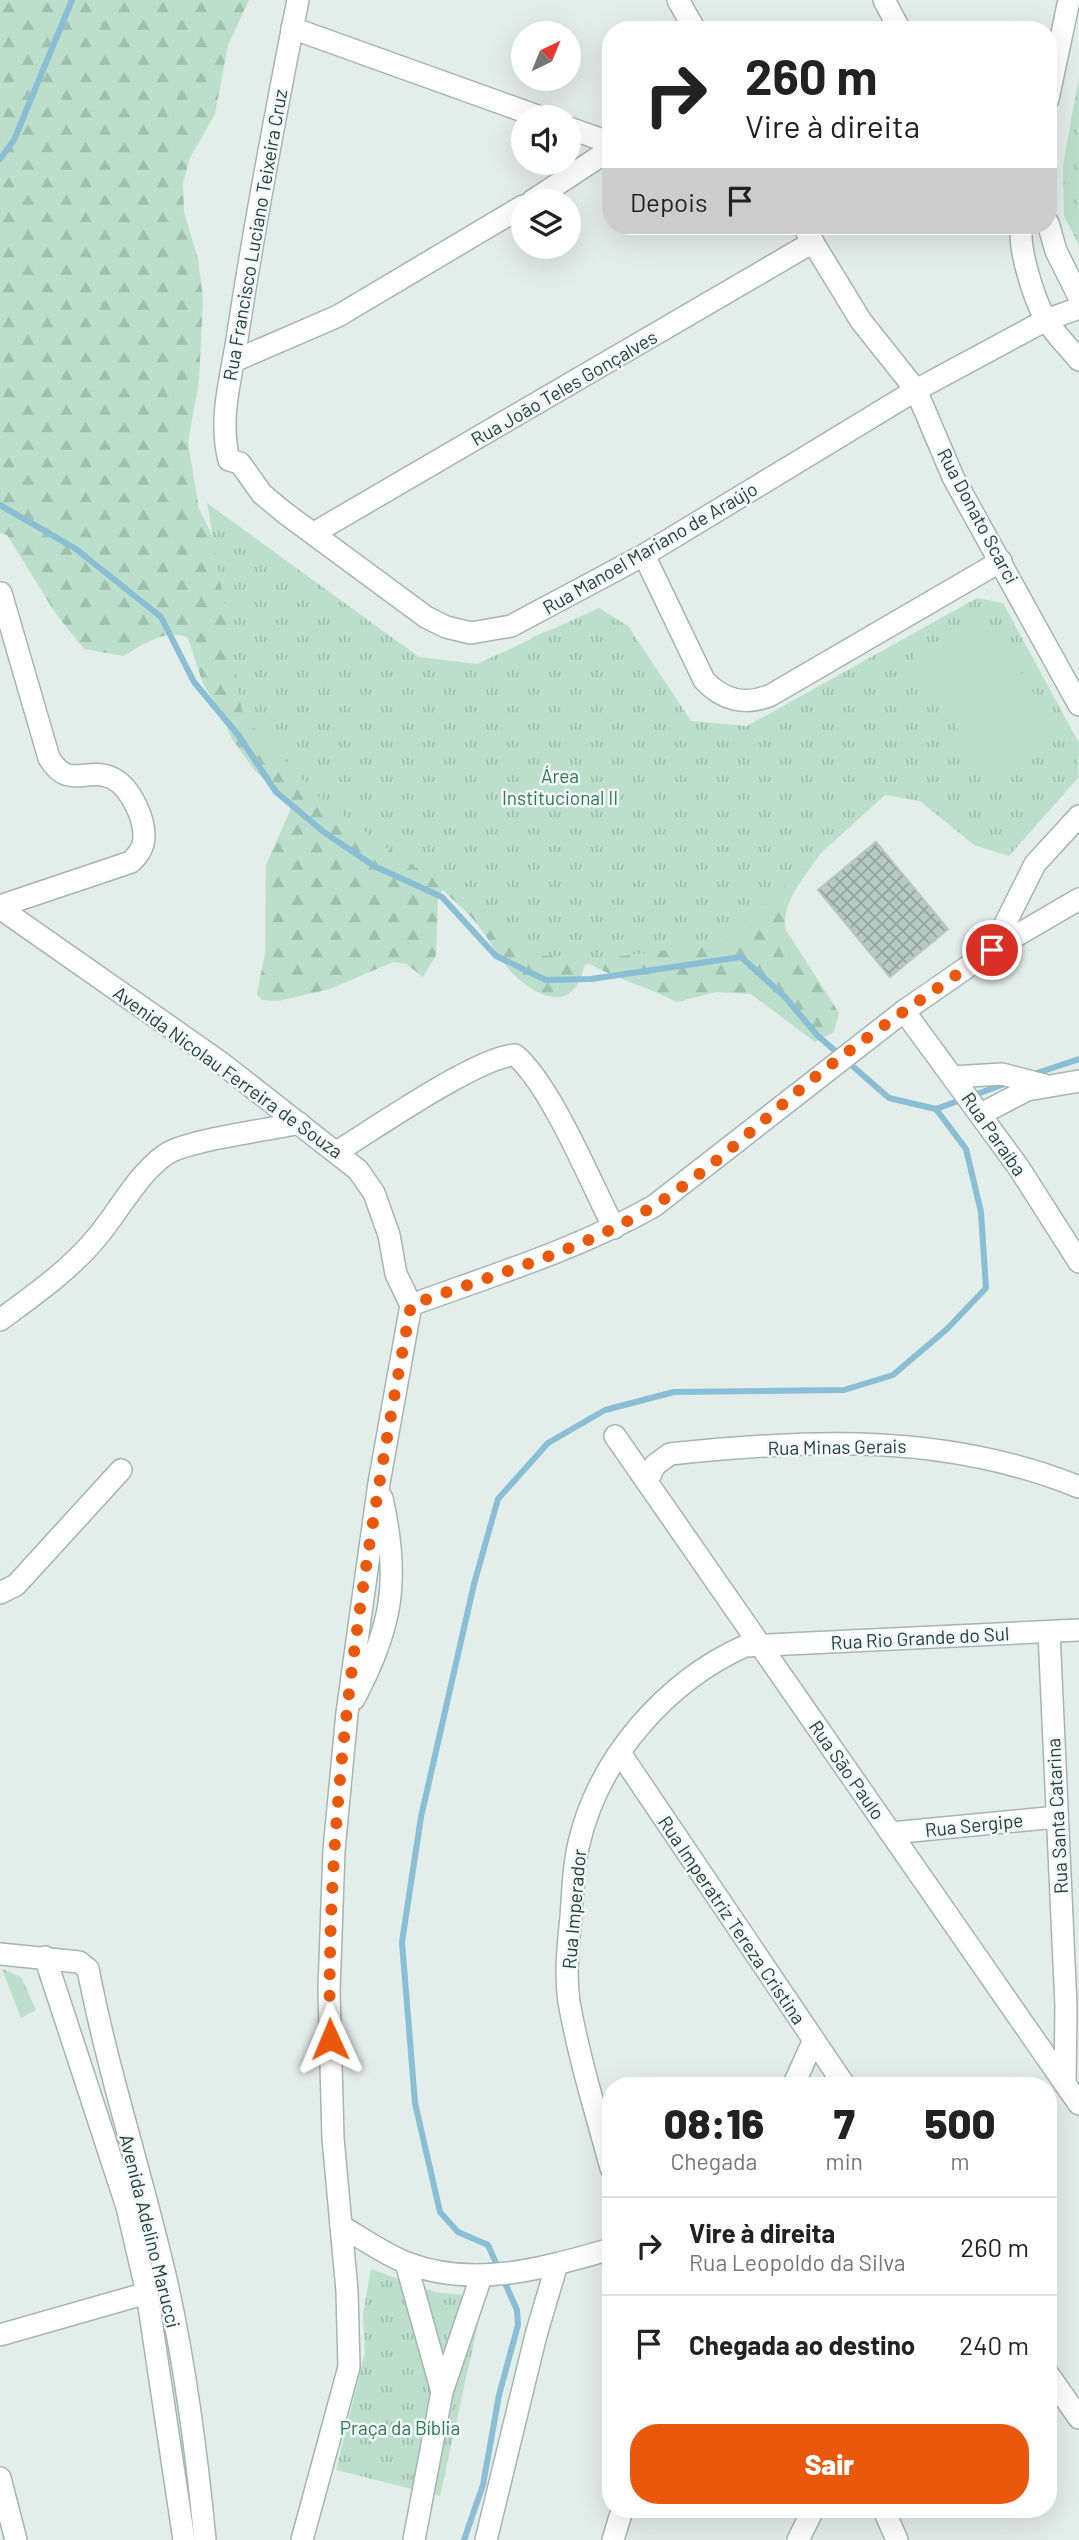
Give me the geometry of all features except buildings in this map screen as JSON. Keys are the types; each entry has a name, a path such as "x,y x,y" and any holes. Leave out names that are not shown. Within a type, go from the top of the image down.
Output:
{"street":[{"name":"Rua Francisco Luciano Teixeira Cruz","path":"240,463 229,460 223,431 258,195 298,0"},
{"path":"678,0 690,21"},
{"path":"884,0 895,21"},
{"path":"1057,57 1069,0"},
{"path":"292,28 511,107"},
{"path":"581,132 602,140"},
{"path":"549,189 602,155"},
{"path":"234,361 338,316 511,213"},
{"name":"Rua João Teles Gonçalves","path":"314,533 806,235"},
{"name":"Rua Donato Scarci","path":"809,235 861,321 916,390 953,477 1079,705"},
{"path":"1020,235 1046,320 1079,360"},
{"path":"1051,235 1056,251 1079,297"},
{"name":"Rua Manoel Mariano de Araújo","path":"240,463 262,494 426,617 446,627 471,633 511,626 644,555 916,390 1046,320 1079,308"},
{"path":"644,555 704,680 726,697 744,701 771,695 1001,561"},
{"path":"0,907 131,862 139,854 144,836 132,798 114,779 97,775 68,776 56,770 49,758 1,593"},
{"path":"992,950 1035,863 1079,816"},
{"path":"302,2540 349,2367 333,2138 329,1990 334,1850 347,1713 379,1483 411,1305 614,1228 654,1206 819,1074 904,1011 992,950 1079,899"},
{"name":"Avenida Nicolau Ferreira de Souza","path":"0,907 220,1062 338,1151 358,1170 374,1194 389,1235 396,1273 411,1305"},
{"name":"Rua Paraíba","path":"904,1011 981,1114 1079,1262"},
{"path":"338,1151 471,1071 502,1055 515,1055 527,1065 545,1093 614,1228"},
{"path":"953,1077 1002,1074 1044,1085"},
{"path":"981,1114 1015,1095 1044,1085 1079,1081"},
{"path":"0,1320 57,1278 96,1239 148,1171 165,1154 184,1146 299,1123"},
{"name":"Rua São Paulo","path":"615,1436 1079,2104"},
{"name":"Rua Minas Gerais","path":"647,1482 655,1465 670,1454 872,1443 954,1451 1079,1487"},
{"path":"0,1592 16,1585 121,1470"},
{"path":"347,1713 376,1659 392,1600 393,1544 379,1483"},
{"name":"Rua Rio Grande do Sul","path":"761,1646 1079,1630"},
{"name":"Rua Santa Catarina","path":"1049,1632 1066,2006 1065,2084"},
{"name":"Rua Imperador","path":"602,2132 569,2000 568,1954 579,1844 590,1807 620,1753 656,1708 683,1681 713,1660 745,1646 761,1646"},
{"name":"Rua Imperatriz Tereza Cristina","path":"620,1753 838,2077"},
{"name":"Rua Sergipe","path":"891,1833 1057,1817"},
{"name":"Avenida Adelino Marucci","path":"0,1954 79,1962 88,1969 99,2022 168,2288 199,2471 205,2540"},
{"name":"Avenida Adelino Marucci","path":"46,1958 127,2207 148,2293 184,2540"},
{"path":"71,2031 99,2022"},
{"path":"797,2077 813,2042"},
{"path":"341,2226 406,2263 481,2277 557,2264 602,2252"},
{"path":"406,2263 442,2392"},
{"path":"486,2540 536,2335 557,2264"},
{"path":"414,2540 442,2392 481,2277"},
{"path":"0,2334 148,2293"},
{"path":"1057,2387 1079,2418"},
{"path":"0,2478 16,2540"},
{"path":"613,2540 620,2518"},
{"path":"798,2540 809,2518"},
{"path":"887,2518 897,2540"}],"green space":[{"path":"0,0 249,0 228,45 215,114 190,158 183,183 184,212 198,259 203,299 199,381 188,442 199,509 231,572 384,723 514,655 533,637 552,629 802,845 820,854 790,900 785,920 786,930 839,1013 834,1032 815,1042 751,994 716,992 677,1002 588,963 584,966 573,991 564,996 545,995 513,974 474,920 443,890 438,897 436,955 423,977 406,964 393,962 330,989 278,1001 262,1000 257,994 265,953 266,865 293,804 255,771 232,739 220,710 203,684 188,638 180,635 163,636 123,656 84,649 56,614 7,535 0,533"},
{"path":"1079,77 1079,245 1064,216 1063,164"},
{"name":"Área Institucional II","path":"207,503 419,657 477,664 599,608 628,626 691,721 747,726 977,598 1003,603 1079,743 1078,778 1009,856 974,845 920,801 885,795 722,943 599,959 533,955 485,910 402,859 319,797 243,716"},
{"path":"984,613 1059,735 988,778 913,656"},
{"path":"2,1969 21,1977 36,2010 21,2018"},
{"name":"Praça da Bíblia","path":"371,2269 435,2292 484,2297 440,2496 336,2470 365,2353 363,2315"}],"waterway":[{"path":"0,159 14,140 72,0"},
{"path":"0,505 76,549 161,617 194,682 239,736 276,792 325,833 374,866 442,897 496,956 546,980 591,979 741,957 785,997 817,1035 889,1098 936,1109 966,1149 981,1212 986,1288 947,1329 893,1375 844,1390 674,1392 605,1410 548,1443 498,1499 474,1584 421,1817 402,1942 415,2103 440,2212 458,2232 488,2245 517,2310 518,2325 499,2395 483,2485 464,2540"},
{"path":"1031,1075 1079,1059"},
{"path":"936,1109 1007,1083"}],"route":[{"path":"330,2039 334,1850 347,1713 379,1483 411,1305 573,1245 614,1228 654,1206 819,1074 992,950"}]}
